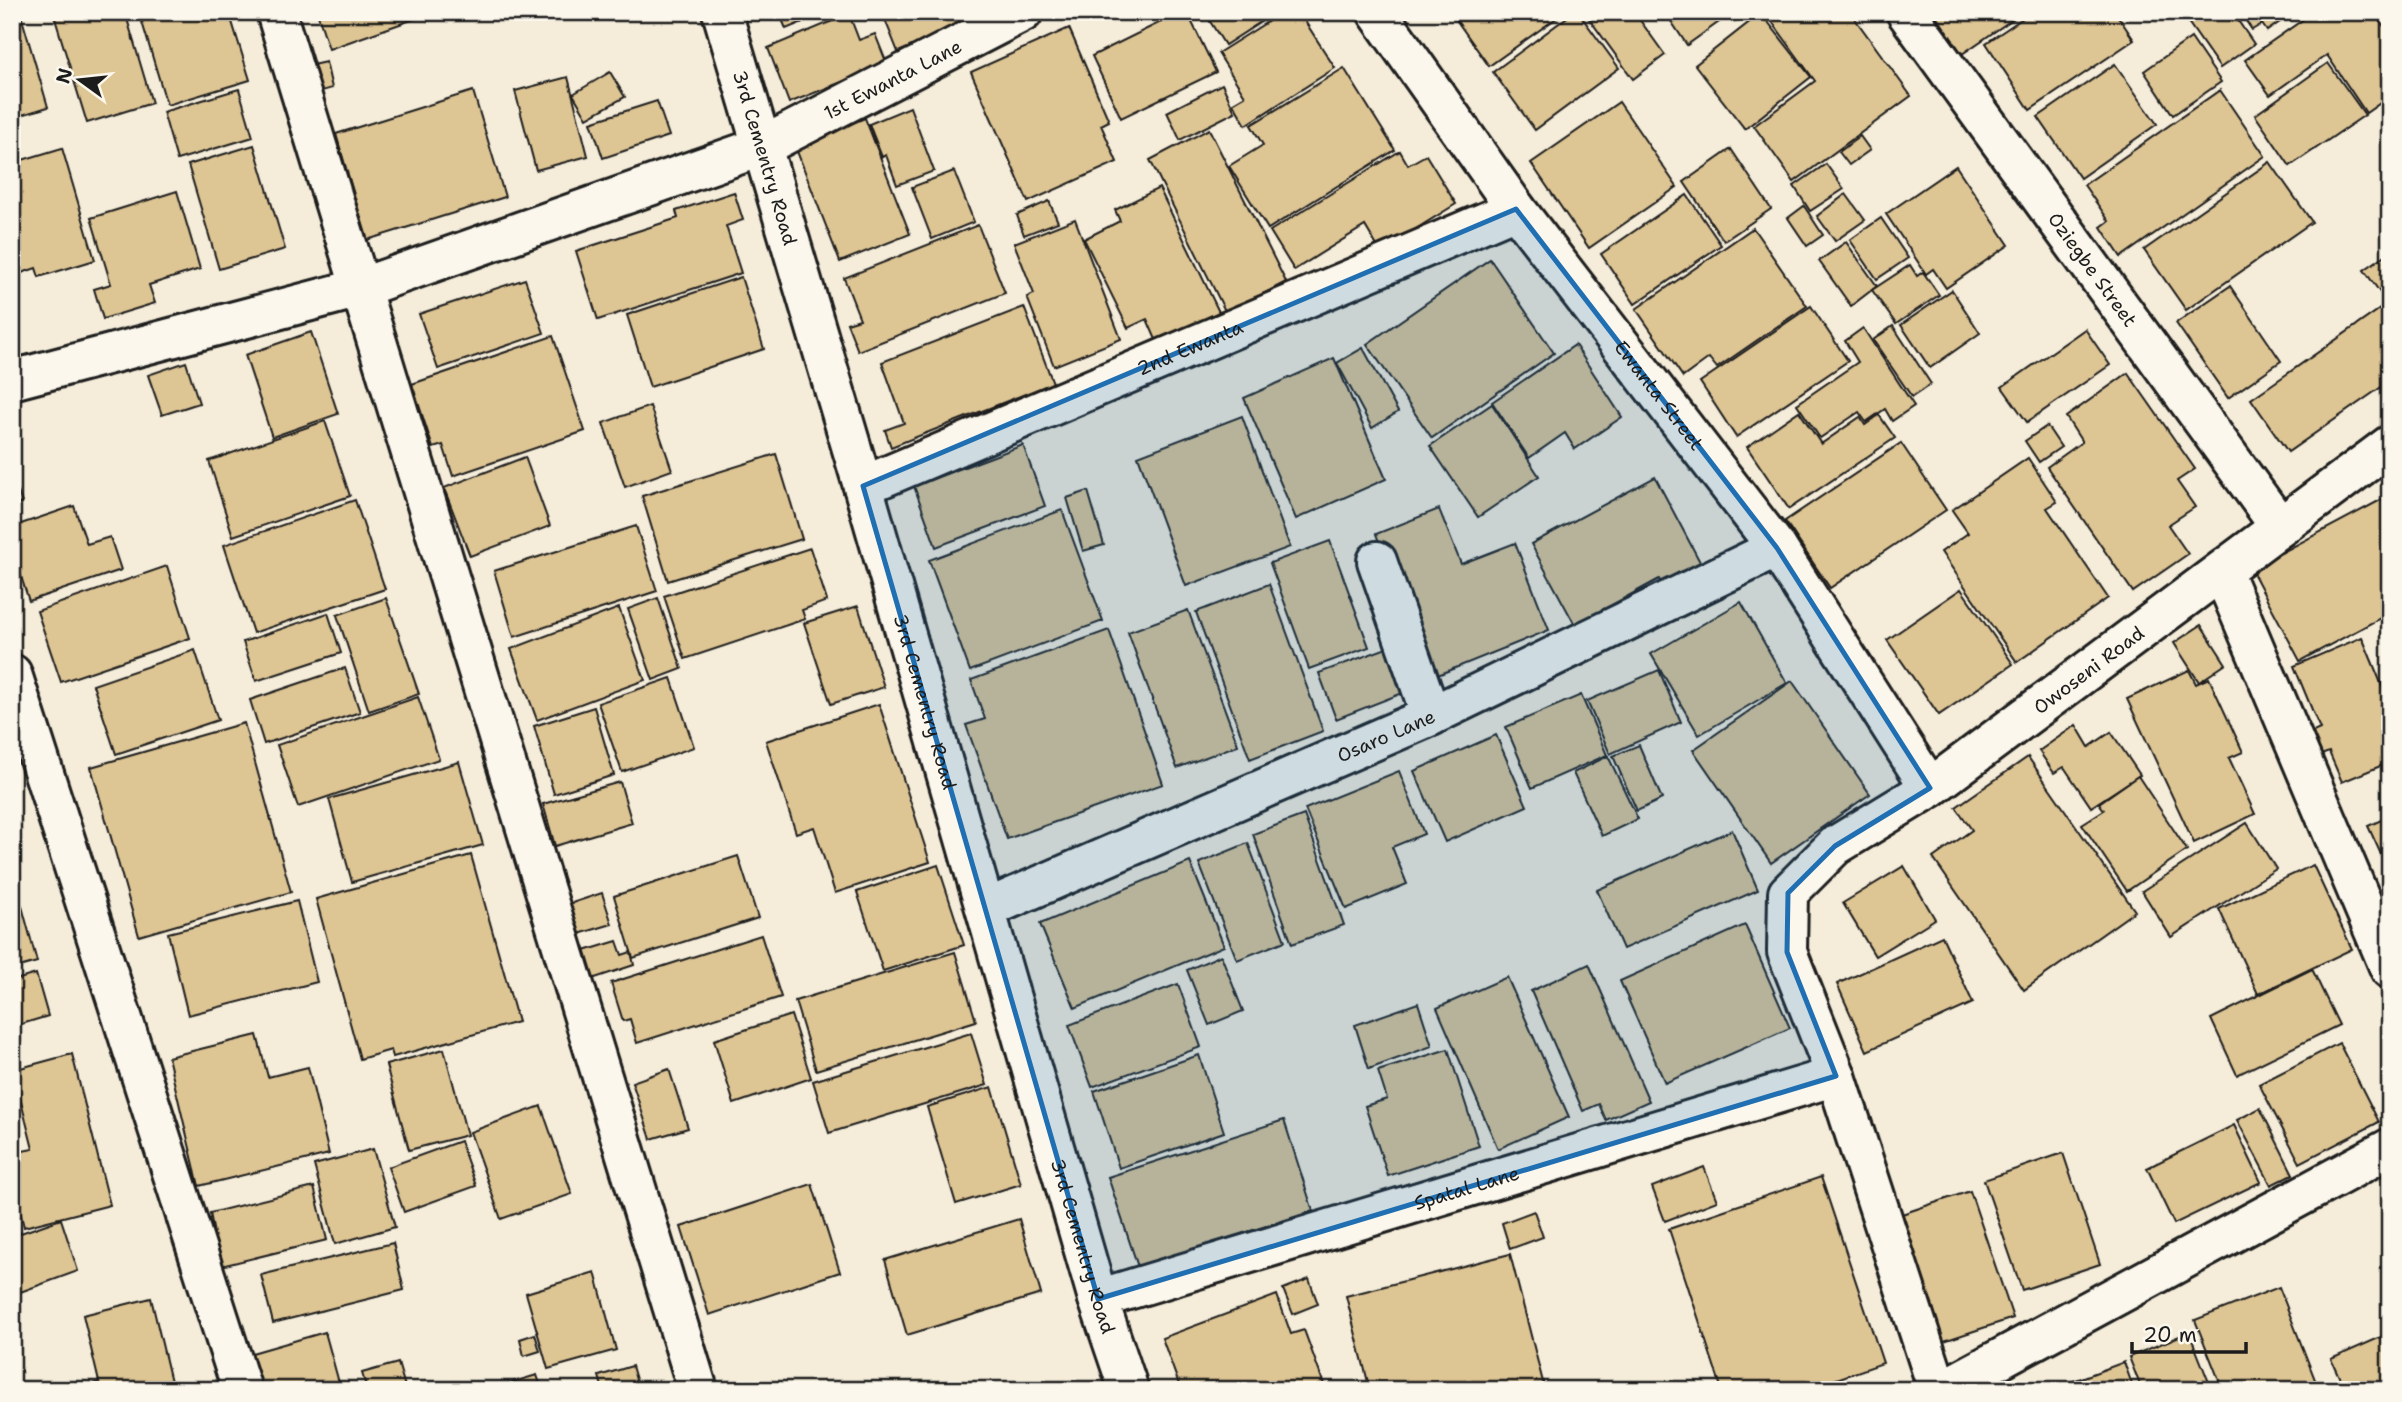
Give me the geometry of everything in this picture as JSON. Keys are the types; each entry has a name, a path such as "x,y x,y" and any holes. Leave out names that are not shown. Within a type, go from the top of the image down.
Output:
{"street":[{"path":"276,12 698,1390"},
{"name":"3rd Cementry Road","path":"722,12 863,486 1098,1299 1129,1390"},
{"name":"1st Ewanta Lane","path":"12,380 360,288 763,146 1023,12"},
{"name":"Ewanta Street","path":"1377,12 1516,209 1777,548 1930,788"},
{"name":"Oziegbe Street","path":"1906,12 2280,527"},
{"name":"2nd Ewanta","path":"863,486 1516,209"},
{"name":"Owoseni Road","path":"1836,1076 1787,951 1788,892 1835,846 1930,788 2390,445"},
{"name":"Osaro Lane","path":"986,909 1431,716 1777,548"},
{"path":"1377,561 1431,716"},
{"path":"2222,571 2390,969"},
{"path":"12,674 242,1390"},
{"path":"1836,1076 1940,1390 2390,1148"},
{"name":"Spatal Lane","path":"1098,1299 1836,1076"}],"highlighted area":[{"path":"1516,209 1777,548 1930,788 1835,846 1788,893 1787,952 1836,1076 1098,1299 863,486"}],"building":[{"path":"12,12 20,12 48,107 12,118"},
{"path":"53,12 125,12 152,103 87,123"},
{"path":"139,12 229,12 250,80 167,105"},
{"path":"317,12 434,12 329,49"},
{"path":"779,12 827,12 786,29"},
{"path":"882,12 992,12 993,14 898,52"},
{"path":"1181,12 1187,12 1216,72 1121,118 1092,56"},
{"path":"1204,12 1276,12 1225,45"},
{"path":"1283,12 1299,12 1335,68 1246,125 1233,103 1245,96 1218,53"},
{"path":"1555,12 1558,17 1489,66 1452,14"},
{"path":"1574,12 1578,12 1619,68 1535,130 1493,72"},
{"path":"1593,12 1634,12 1665,55 1633,79 1588,17"},
{"path":"1665,12 1733,12 1687,45"},
{"path":"1765,12 1850,12 1911,96 1794,182 1754,126 1815,81"},
{"path":"1934,12 2023,12 1962,54"},
{"path":"2032,12 2115,12 2134,40 2030,110 1986,43"},
{"path":"2181,12 2232,12 2254,44 2220,68"},
{"path":"2240,12 2294,12 2267,31 2262,24 2252,30"},
{"path":"2314,12 2374,12 2390,35 2390,96 2366,113 2327,55 2270,95 2245,60"},
{"path":"1761,13 1811,77 1745,129 1695,65"},
{"path":"849,14 859,40 875,34 887,64 789,103 768,48"},
{"path":"1069,28 1109,121 1101,125 1117,162 1028,202 971,72"},
{"path":"2191,38 2221,82 2173,115 2144,71"},
{"path":"326,62 332,88 318,92 312,65"},
{"path":"2328,63 2365,115 2290,166 2255,115"},
{"path":"2115,64 2157,124 2080,178 2038,117"},
{"path":"1344,68 1395,150 1268,229 1229,166 1263,145 1251,125"},
{"path":"610,72 625,97 587,118 573,94"},
{"path":"568,77 588,156 536,170 515,91"},
{"path":"1222,84 1235,112 1180,140 1167,112"},
{"path":"239,89 253,137 177,160 163,112"},
{"path":"2220,90 2265,156 2121,257 2101,227 2109,221 2084,185"},
{"path":"473,91 505,197 367,240 336,134"},
{"path":"657,101 669,136 603,158 591,122"},
{"path":"1619,102 1677,187 1589,248 1531,163"},
{"path":"910,107 934,171 897,185 886,155 882,157 869,124"},
{"path":"865,118 910,234 840,262 795,146"},
{"path":"1209,129 1286,282 1226,313 1150,160"},
{"path":"1860,136 1870,150 1849,165 1839,152"},
{"path":"254,145 285,249 219,269 188,165"},
{"path":"62,148 95,260 39,277 36,268 16,275 12,262 12,163"},
{"path":"1731,149 1771,209 1724,241 1684,182"},
{"path":"1400,151 1408,165 1426,155 1456,204 1380,251 1365,226 1294,270 1270,231"},
{"path":"2270,162 2312,222 2186,310 2144,250"},
{"path":"1826,164 1844,189 1810,211 1794,186"},
{"path":"1956,166 2009,245 1946,288 1933,269 1926,274 1886,214"},
{"path":"954,171 974,222 932,239 912,187"},
{"path":"1159,188 1219,312 1157,342 1147,319 1128,328 1084,239 1120,221 1115,210"},
{"path":"177,191 200,269 149,285 155,303 103,319 94,289 111,284 91,218"},
{"path":"734,192 743,220 726,226 741,273 598,320 576,251 678,218 676,211"},
{"path":"1846,194 1865,220 1835,241 1817,216"},
{"path":"1687,195 1721,245 1635,304 1601,254"},
{"path":"1049,201 1058,222 1024,235 1017,215"},
{"path":"1804,206 1823,235 1807,246 1788,218"},
{"path":"1881,218 1908,258 1877,279 1850,240"},
{"path":"1075,219 1121,339 1054,366 1027,297 1034,294 1014,243"},
{"path":"978,225 1005,293 858,351 847,323 860,319 844,278"},
{"path":"1753,228 1807,306 1717,368 1709,358 1683,377 1636,309"},
{"path":"1846,242 1877,286 1851,306 1819,261"},
{"path":"2390,252 2390,305 2389,305 2364,270"},
{"path":"1490,259 1554,353 1432,438 1367,344"},
{"path":"1910,265 1917,276 1923,272 1939,295 1896,324 1872,290"},
{"path":"741,277 764,349 650,387 627,315"},
{"path":"525,279 544,333 438,369 419,314"},
{"path":"2230,286 2281,361 2228,398 2176,323"},
{"path":"1952,290 1980,333 1930,368 1901,325"},
{"path":"12,305 18,329 12,330"},
{"path":"1811,306 1848,361 1736,437 1700,382"},
{"path":"1024,307 1053,383 891,447 885,430 904,423 882,362"},
{"path":"2380,309 2390,323 2390,381 2288,452 2251,399"},
{"path":"1893,326 1931,384 1912,397 1873,340"},
{"path":"1863,328 1914,406 1892,421 1885,409 1866,422 1859,412 1820,438 1797,404 1858,362 1845,341"},
{"path":"2085,329 2110,365 2027,422 2002,387"},
{"path":"311,332 338,414 272,437 245,355"},
{"path":"553,336 585,431 453,476 443,445 433,448 412,384"},
{"path":"1575,345 1622,417 1575,449 1565,433 1529,458 1492,402"},
{"path":"1363,348 1398,412 1372,428 1337,363"},
{"path":"1334,358 1386,479 1296,519 1244,398"},
{"path":"186,362 199,403 162,415 148,375"},
{"path":"2128,373 2195,469 2177,481 2195,507 2168,525 2188,554 2133,592 2047,467 2082,442 2066,417"},
{"path":"1492,404 1539,476 1478,517 1430,446"},
{"path":"650,406 672,470 625,487 603,423"},
{"path":"1799,411 1821,444 1860,417 1865,425 1879,415 1895,438 1789,509 1747,447"},
{"path":"1242,416 1290,547 1186,586 1138,456"},
{"path":"325,421 350,496 233,536 209,461"},
{"path":"2047,426 2061,447 2039,462 2025,441"},
{"path":"1901,443 1946,510 1830,588 1785,521"},
{"path":"1023,445 1045,506 936,547 914,486"},
{"path":"776,454 802,539 668,581 642,496"},
{"path":"525,457 550,526 470,556 444,488"},
{"path":"2028,458 2057,502 2047,508 2108,598 2017,662 1941,552 1968,533 1952,510"},
{"path":"12,475 22,503 12,506"},
{"path":"1655,477 1708,577 1669,598 1659,579 1575,625 1531,544"},
{"path":"1088,491 1104,545 1083,551 1067,498"},
{"path":"2390,495 2390,613 2300,661 2251,569"},
{"path":"355,500 385,589 253,633 224,545"},
{"path":"74,506 87,544 110,537 121,570 29,601 12,549 12,527"},
{"path":"1439,509 1461,564 1515,543 1549,630 1433,677 1376,534"},
{"path":"1062,510 1103,621 970,671 929,560"},
{"path":"636,526 657,591 514,637 494,571"},
{"path":"1330,541 1369,647 1309,669 1270,563"},
{"path":"810,548 827,601 802,610 805,619 685,659 664,596"},
{"path":"167,566 190,638 61,682 37,611"},
{"path":"1269,584 1323,731 1250,759 1196,612"},
{"path":"1961,589 2013,664 1939,715 1887,640"},
{"path":"386,598 419,694 369,711 337,615"},
{"path":"658,598 682,669 653,680 628,609"},
{"path":"1741,602 1787,683 1699,735 1651,654"},
{"path":"858,606 884,687 831,704 804,623"},
{"path":"619,608 645,680 537,720 511,649"},
{"path":"1188,610 1238,745 1177,768 1128,632"},
{"path":"328,613 341,653 256,681 243,642"},
{"path":"2201,625 2226,664 2199,682 2174,643"},
{"path":"1109,630 1163,784 1007,839 966,725 985,719 971,680"},
{"path":"2362,637 2390,705 2390,762 2342,782 2329,752 2311,759 2302,737 2320,729 2294,666"},
{"path":"1392,646 1408,691 1336,719 1319,673"},
{"path":"195,650 218,720 116,754 93,685"},
{"path":"345,668 360,712 264,744 250,700"},
{"path":"1659,670 1681,722 1610,754 1587,701"},
{"path":"2189,670 2196,684 2209,678 2243,752 2229,758 2255,814 2194,843 2127,699"},
{"path":"671,678 694,747 622,772 598,703"},
{"path":"1792,681 1870,794 1771,863 1693,750"},
{"path":"1581,695 1607,755 1532,788 1506,727"},
{"path":"418,697 439,759 298,807 277,745"},
{"path":"879,704 930,862 835,893 814,827 796,833 766,741"},
{"path":"594,707 614,775 554,794 534,726"},
{"path":"244,723 291,892 139,936 91,767"},
{"path":"2076,725 2089,747 2111,732 2140,775 2091,807 2064,767 2054,773 2039,751"},
{"path":"1496,735 1527,806 1445,842 1414,771"},
{"path":"1639,745 1662,799 1637,811 1613,756"},
{"path":"1608,756 1638,819 1602,836 1573,773"},
{"path":"2028,757 2135,911 2024,990 1933,858 1972,830 1956,807"},
{"path":"459,762 483,845 352,882 329,799"},
{"path":"1399,771 1424,834 1392,847 1407,884 1346,909 1305,809"},
{"path":"2138,776 2187,850 2127,891 2082,824 2104,810 2099,803"},
{"path":"620,782 632,823 555,846 543,804"},
{"path":"1304,815 1344,925 1292,944 1253,834"},
{"path":"2390,816 2390,874 2368,826"},
{"path":"2247,823 2276,869 2171,937 2142,891"},
{"path":"1732,830 1758,890 1623,949 1597,890"},
{"path":"1248,843 1285,941 1237,960 1199,863"},
{"path":"471,855 518,1022 393,1057 391,1050 360,1059 316,899"},
{"path":"738,856 758,918 633,958 614,896"},
{"path":"1190,862 1224,946 1075,1008 1040,924"},
{"path":"938,865 964,945 883,971 857,892"},
{"path":"2313,865 2352,949 2258,994 2219,909"},
{"path":"1904,866 1935,919 1875,956 1843,903"},
{"path":"16,884 37,962 12,969 12,885"},
{"path":"602,893 612,924 572,936 563,906"},
{"path":"297,901 317,982 188,1015 168,933"},
{"path":"1745,925 1790,1028 1665,1083 1620,981"},
{"path":"761,935 781,997 637,1043 630,1019 623,1021 611,983"},
{"path":"1942,936 1973,1003 1867,1051 1837,984"},
{"path":"617,941 622,955 631,952 634,965 586,981 578,953"},
{"path":"955,952 976,1021 816,1070 795,1001"},
{"path":"1221,955 1243,1011 1209,1025 1187,970"},
{"path":"1589,964 1649,1101 1606,1120 1599,1104 1583,1111 1531,991"},
{"path":"2312,969 2339,1025 2237,1075 2211,1019"},
{"path":"36,974 48,1016 12,1027 12,981"},
{"path":"1507,977 1569,1117 1498,1149 1437,1008"},
{"path":"1178,984 1201,1047 1092,1087 1069,1025"},
{"path":"1418,1003 1432,1046 1369,1069 1355,1025"},
{"path":"791,1015 811,1078 734,1104 714,1040"},
{"path":"971,1033 987,1085 829,1133 813,1081"},
{"path":"257,1035 268,1077 308,1067 329,1154 199,1186 168,1057"},
{"path":"2339,1043 2379,1122 2300,1163 2259,1084"},
{"path":"444,1049 467,1135 409,1150 386,1065"},
{"path":"1448,1049 1479,1146 1388,1176 1365,1106 1387,1099 1378,1071"},
{"path":"72,1054 110,1205 24,1227 12,1181 12,1153 33,1149 13,1070"},
{"path":"1199,1055 1224,1132 1119,1168 1094,1091"},
{"path":"669,1069 688,1128 651,1139 632,1082"},
{"path":"992,1087 1021,1184 956,1204 927,1107"},
{"path":"541,1106 572,1194 501,1219 470,1132"},
{"path":"2260,1108 2293,1174 2271,1185 2237,1120"},
{"path":"1284,1120 1313,1211 1138,1267 1108,1177"},
{"path":"2234,1125 2261,1182 2174,1224 2147,1168"},
{"path":"460,1141 476,1186 404,1212 388,1167"},
{"path":"373,1149 395,1227 335,1244 314,1165"},
{"path":"2063,1153 2100,1264 2022,1290 1984,1180"},
{"path":"1704,1167 1717,1201 1665,1221 1652,1187"},
{"path":"1821,1177 1883,1363 1805,1390 1722,1390 1669,1229"},
{"path":"812,1184 840,1272 709,1315 681,1227"},
{"path":"314,1187 327,1240 213,1268 205,1237 214,1234 210,1213"},
{"path":"1970,1191 2013,1318 1941,1342 1899,1215"},
{"path":"1534,1211 1543,1237 1510,1249 1502,1223"},
{"path":"61,1219 78,1271 12,1295 12,1236"},
{"path":"1019,1219 1041,1294 907,1335 885,1260"},
{"path":"393,1243 404,1290 273,1323 261,1275"},
{"path":"1510,1254 1545,1390 1370,1390 1346,1296"},
{"path":"595,1272 616,1350 548,1369 526,1293"},
{"path":"1309,1279 1318,1304 1293,1314 1283,1289"},
{"path":"2279,1287 2319,1390 2223,1390 2195,1320"},
{"path":"1277,1295 1291,1334 1304,1330 1326,1390 1181,1390 1162,1338"},
{"path":"151,1298 173,1390 82,1390 81,1387 99,1382 83,1315"},
{"path":"325,1332 341,1390 262,1390 252,1353"},
{"path":"2189,1332 2212,1390 2142,1390 2129,1357"},
{"path":"2390,1333 2390,1390 2345,1390 2331,1359"},
{"path":"535,1334 540,1351 524,1356 520,1339"},
{"path":"2124,1362 2134,1390 2049,1390"},
{"path":"398,1363 406,1390 367,1390 362,1373"},
{"path":"632,1366 639,1390 603,1390 599,1376"},
{"path":"537,1375 542,1390 485,1390"}]}
